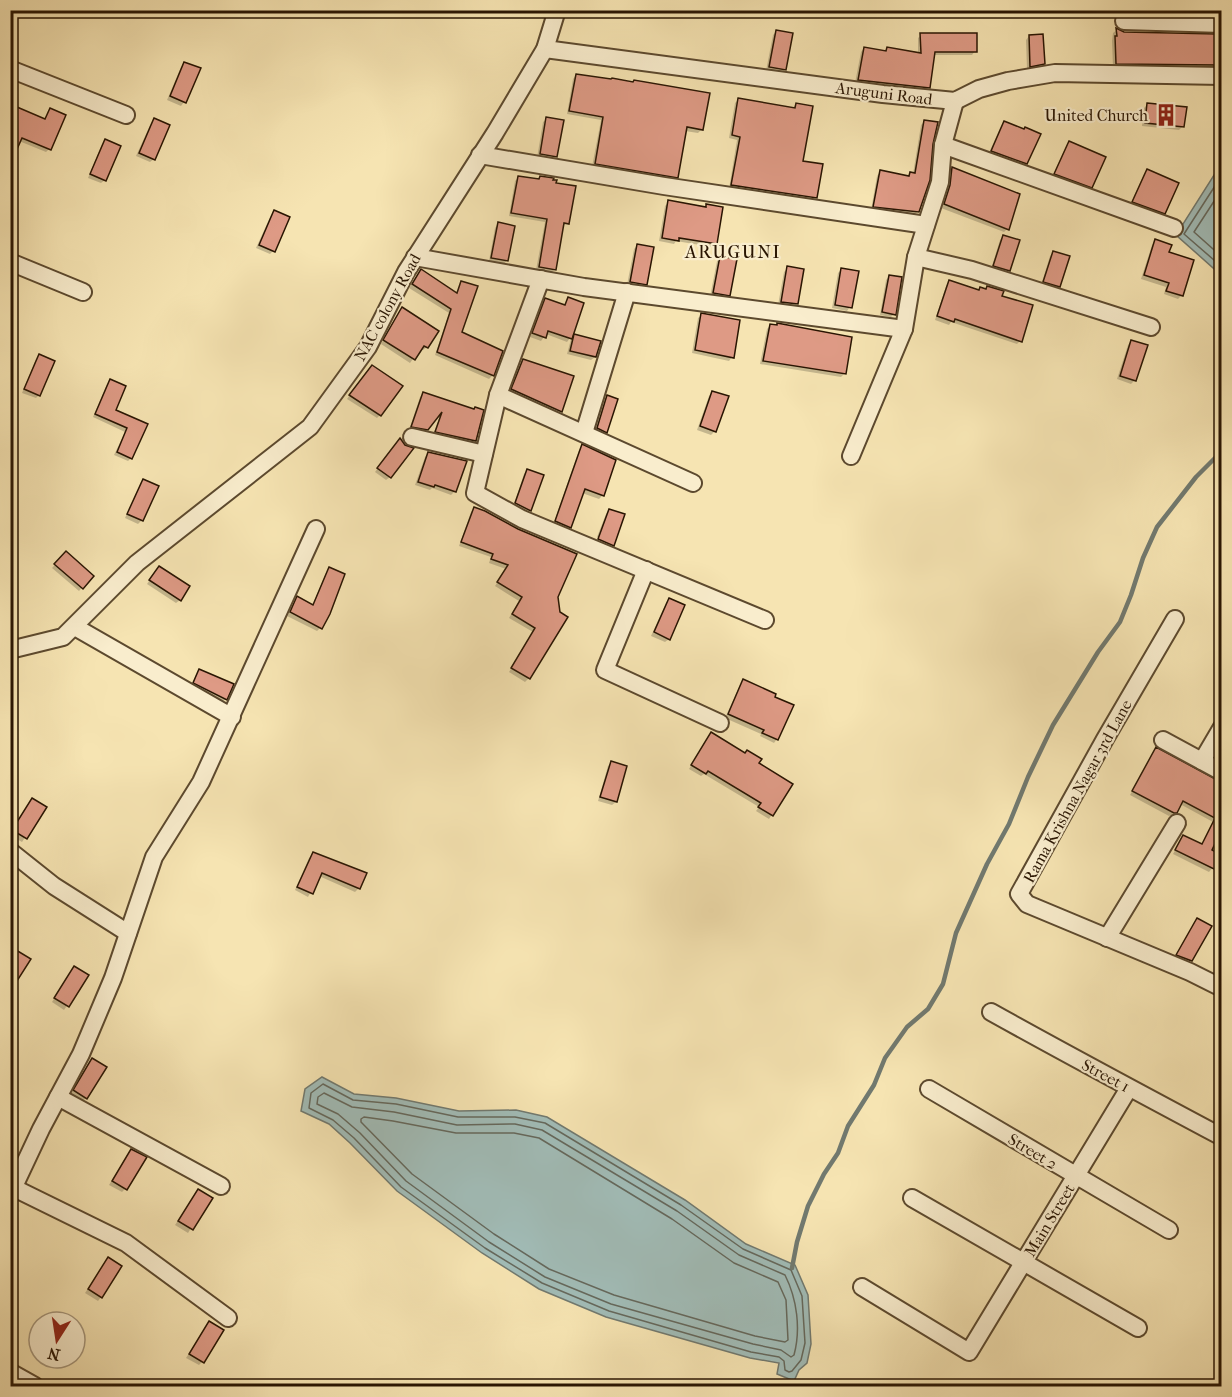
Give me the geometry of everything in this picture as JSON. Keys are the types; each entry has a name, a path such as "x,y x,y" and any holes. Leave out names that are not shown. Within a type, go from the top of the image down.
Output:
{"street":[{"name":"NAC colony Road","path":"10,651 63,637 137,563 310,427 368,347 415,257 545,49 557,10"},
{"path":"1124,21 1221,24"},
{"name":"Aruguni Road","path":"545,49 883,94 955,101 979,89 1055,73 1221,76"},
{"path":"10,69 126,115"},
{"path":"851,456 904,329 916,256 940,182 943,145 955,101"},
{"path":"943,145 1174,228"},
{"path":"480,155 664,186 926,225"},
{"path":"916,256 972,270 1151,327"},
{"path":"415,257 627,292 904,329"},
{"path":"10,262 82,292"},
{"path":"541,279 498,396 475,493 522,519 765,620"},
{"path":"584,433 627,292"},
{"path":"498,396 693,483"},
{"path":"412,437 484,454"},
{"path":"228,1318 126,1244 12,1191 40,1129 81,1054 113,978 153,857 201,782 316,529"},
{"path":"645,570 605,670 720,723"},
{"name":"Rama Krishna Nagar 3rd Lane","path":"1175,619 1019,894 1027,903 1107,938 1219,982"},
{"path":"75,627 232,717"},
{"path":"1202,761 1221,728"},
{"path":"1163,740 1221,772"},
{"path":"1107,938 1177,823"},
{"path":"10,850 54,886 128,933"},
{"name":"Street 1","path":"991,1012 1221,1137"},
{"name":"Main Street","path":"862,1287 969,1352 1129,1088"},
{"name":"Street 2","path":"929,1089 1169,1230"},
{"path":"58,1097 221,1186"},
{"path":"912,1198 1138,1328"},
{"path":"10,1372 35,1386"}],"water":[{"path":"1221,164 1221,275 1176,235"},
{"path":"322,1077 354,1094 396,1098 459,1111 516,1110 547,1117 685,1200 746,1244 795,1265 808,1295 811,1344 807,1363 799,1370 794,1381 777,1374 779,1363 750,1358 606,1317 539,1289 482,1253 397,1191 329,1124 301,1111 305,1089"}],"building":[{"path":"1124,10 1217,10 1217,13"},
{"path":"1116,28 1124,32 1218,34 1219,65 1116,64"},
{"path":"776,30 793,33 786,70 769,67"},
{"path":"920,33 977,33 977,52 935,52 930,88 858,80 864,47 886,51 887,47 921,53"},
{"path":"1043,34 1045,64 1030,67 1029,35"},
{"path":"184,62 201,68 186,103 170,96"},
{"path":"576,74 633,82 634,80 710,93 703,130 687,127 678,178 595,164 603,117 569,111"},
{"path":"738,98 795,108 796,103 813,106 803,161 823,164 817,198 731,185 740,137 732,135"},
{"name":"United Church","path":"1147,103 1187,107 1184,127 1145,123"},
{"path":"17,107 45,119 50,108 66,115 51,150 22,138 10,165 10,121"},
{"path":"546,117 564,120 557,157 540,154"},
{"path":"154,118 170,125 155,160 139,153"},
{"path":"924,120 938,122 933,144 930,180 919,212 873,207 880,170 909,176 910,172 915,173"},
{"path":"1004,121 1041,134 1027,164 991,151"},
{"path":"105,139 121,146 106,181 90,174"},
{"path":"1069,141 1106,157 1092,188 1054,174"},
{"path":"952,167 1020,194 1009,230 944,204 950,185"},
{"path":"1147,169 1179,183 1165,214 1132,202"},
{"path":"518,176 539,179 540,176 554,178 553,180 557,180 556,183 576,186 569,224 564,223 556,270 539,267 547,219 511,213"},
{"path":"668,200 706,207 706,204 723,207 717,244 679,238 679,241 662,238"},
{"path":"274,210 290,217 275,252 259,245"},
{"path":"498,222 515,226 508,261 491,258"},
{"path":"1003,235 1020,240 1010,271 993,266"},
{"path":"1155,239 1172,245 1169,252 1194,260 1183,296 1166,291 1169,283 1144,275"},
{"path":"637,244 654,247 647,285 630,282"},
{"path":"1053,251 1070,256 1060,287 1043,282"},
{"path":"720,256 737,259 730,296 713,293"},
{"path":"787,266 804,269 798,304 781,302"},
{"path":"841,268 859,271 852,308 835,305"},
{"path":"421,269 457,293 461,281 478,286 462,332 503,351 494,376 437,352 451,309 412,284"},
{"path":"889,275 902,277 896,315 882,312"},
{"path":"949,280 979,290 980,287 986,289 987,286 1004,291 1002,296 1033,305 1022,342 955,319 954,322 937,316"},
{"path":"568,297 584,303 572,339 548,331 546,338 532,333 545,298 565,305"},
{"path":"402,307 439,331 428,348 424,346 415,360 383,340"},
{"path":"701,313 740,320 734,358 695,350"},
{"path":"777,323 852,337 846,374 763,361 770,324 777,325"},
{"path":"574,334 601,341 596,357 570,351"},
{"path":"1131,340 1148,345 1136,381 1120,376"},
{"path":"39,354 55,361 40,396 24,389"},
{"path":"523,359 574,376 562,412 511,389"},
{"path":"372,365 403,386 381,416 349,395"},
{"path":"110,379 126,386 116,410 148,424 132,459 117,452 127,428 95,414"},
{"path":"712,391 729,396 716,432 700,426"},
{"path":"423,392 474,409 475,407 484,410 476,441 435,432 442,412 428,430 411,427"},
{"path":"607,395 618,399 607,433 597,428"},
{"path":"400,438 405,445 414,448 391,478 377,468"},
{"path":"582,444 616,460 604,496 585,489 571,528 555,521"},
{"path":"428,452 467,461 456,492 418,482"},
{"path":"527,469 544,475 531,511 515,503"},
{"path":"143,479 159,486 143,521 127,514"},
{"path":"474,507 577,554 558,597 560,612 568,617 530,679 511,668 535,628 512,614 522,597 497,582 508,565 491,559 493,554 461,542"},
{"path":"609,509 625,514 614,546 598,539"},
{"path":"66,551 94,576 83,589 54,564"},
{"path":"159,566 190,586 181,601 149,580"},
{"path":"329,567 345,574 322,629 290,612 297,596 313,605"},
{"path":"669,598 685,605 670,640 654,632"},
{"path":"199,669 234,684 227,700 193,683"},
{"path":"743,679 794,705 778,740 762,733 764,730 728,714"},
{"path":"711,732 745,753 747,750 762,759 759,763 793,784 773,816 758,807 761,803 708,771 706,774 691,765"},
{"path":"1156,747 1221,782 1221,831 1212,850 1221,855 1214,869 1175,850 1183,835 1202,844 1215,818 1183,801 1177,813 1174,813 1132,791"},
{"path":"611,761 627,766 617,802 600,797"},
{"path":"32,798 47,807 27,839 12,830"},
{"path":"313,852 367,873 360,889 322,873 313,894 297,887"},
{"path":"1197,918 1212,926 1192,961 1176,955"},
{"path":"16,950 31,959 10,992 10,959"},
{"path":"74,966 89,975 69,1007 54,998"},
{"path":"92,1058 107,1067 87,1099 73,1090"},
{"path":"131,1149 147,1157 127,1190 112,1181"},
{"path":"198,1189 213,1198 193,1230 178,1221"},
{"path":"108,1257 122,1266 102,1298 88,1289"},
{"path":"209,1321 224,1330 204,1363 189,1354"}],"waterway":[{"path":"792,1268 808,1206 824,1174 838,1153 848,1126 874,1085 885,1058 907,1027 928,1009 943,984 956,933 987,864 1009,824 1053,725 1098,652 1120,622 1157,527 1196,477 1222,451"}],"place":[{"name":"United Church","path":"1166,115"}],"district":[{"name":"ARUGUNI","path":"733,252"}]}
